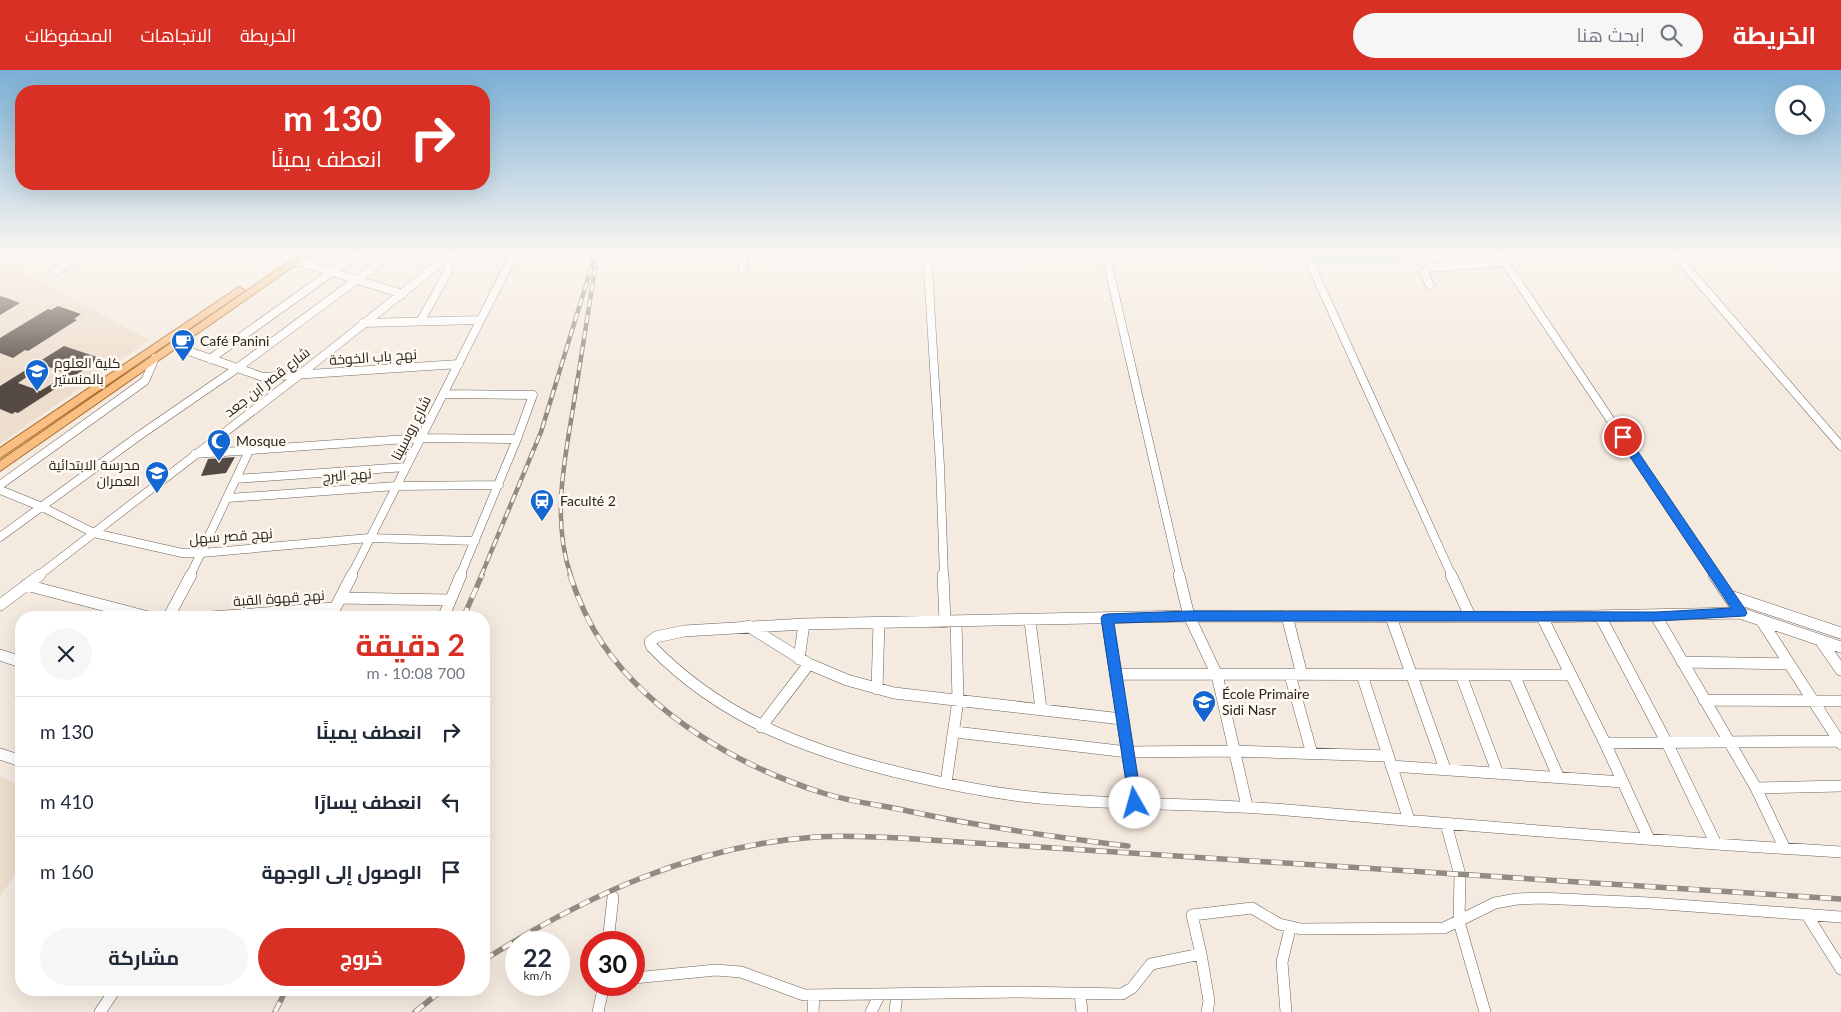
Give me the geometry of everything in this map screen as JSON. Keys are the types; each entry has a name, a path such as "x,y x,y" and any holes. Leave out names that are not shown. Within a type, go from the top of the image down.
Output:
{"main road":[{"path":"0,467 240,296"},
{"path":"0,454 156,347 172,344"}],"street":[{"path":"210,359 299,296"},
{"path":"0,537 335,296"},
{"name":"شارع قصر ابن جعد","path":"0,605 298,376 362,323 400,296"},
{"path":"421,320 435,296"},
{"name":"شارع روسبينا","path":"333,611 493,296"},
{"path":"930,296 940,466 945,622"},
{"path":"1115,296 1189,616 1217,675 1247,806"},
{"path":"1325,296 1470,616"},
{"path":"1528,296 1740,613"},
{"path":"1711,296 1841,446"},
{"path":"362,323 480,320"},
{"name":"نهج باب الخوخة","path":"172,344 236,369 263,377 459,364"},
{"path":"0,485 145,381 155,358"},
{"path":"444,394 533,395 517,439 446,611"},
{"path":"195,454 421,438 517,439"},
{"path":"172,611 202,554 249,451"},
{"path":"236,479 406,467"},
{"name":"نهج البرج","path":"228,498 396,486 498,485"},
{"name":"نهج قصر سهل","path":"0,490 42,507 94,533 182,553 202,554 369,538 474,541"},
{"path":"26,584 126,611"},
{"path":"1730,596 1841,633"},
{"path":"340,598 450,600"},
{"name":"نهج قهوة القبة","path":"302,611 334,608"},
{"path":"1841,647 1740,613 1542,617 1189,616 1030,621 804,624 684,631 656,637 650,642 652,647 682,677 718,702 760,727 800,744 865,766 946,783 1010,794 1055,799 1247,806 1446,824 1841,852"},
{"path":"1287,616 1302,675"},
{"path":"1600,616 1668,745 1716,844"},
{"path":"1656,616 1756,788 1786,849"},
{"path":"1391,617 1413,674 1445,769"},
{"path":"1542,617 1605,743 1649,839"},
{"path":"1107,618 1135,803"},
{"path":"1761,620 1840,742"},
{"path":"1030,621 1041,709"},
{"path":"946,783 955,732 958,700 956,622"},
{"path":"799,658 804,624"},
{"path":"877,689 879,624"},
{"path":"748,626 809,664 877,689 1122,719"},
{"path":"1820,640 1841,670"},
{"path":"0,655 15,660"},
{"path":"1682,662 1789,664"},
{"path":"760,727 809,664"},
{"path":"1115,674 1570,675"},
{"path":"1461,674 1498,774"},
{"path":"1290,675 1312,754"},
{"path":"1362,675 1409,820"},
{"path":"1514,675 1558,776"},
{"path":"1704,700 1841,701"},
{"path":"955,732 1128,752 1234,751 1312,754 1498,774 1558,776 1623,782"},
{"path":"1605,743 1668,745 1729,742 1840,742"},
{"path":"0,754 15,759"},
{"path":"1756,788 1841,786"},
{"path":"1446,824 1460,875 1460,922 1485,1012"},
{"path":"609,931 613,897"},
{"path":"1206,1012 1209,1001 1192,915 1252,908 1266,920 1290,929 1444,928 1460,922 1475,911 1495,903 1523,898 1650,902 1841,917"},
{"path":"1807,915 1841,969"},
{"path":"1286,1012 1282,962 1290,929"},
{"path":"645,977 716,970 741,972 804,995 1020,992 1122,994 1135,987 1144,969 1151,964 1201,954"},
{"path":"871,1012 880,994"},
{"path":"895,1012 897,994"},
{"path":"1080,994 1082,1012"},
{"path":"813,1012 814,995"},
{"path":"100,1012 111,996"},
{"path":"598,1012 602,996"}],"shaded area":[{"name":"كلية العلوم بالمنستير","path":"0,296 68,296 149,340 0,444"},
{"path":"0,777 15,782 15,875 0,896"}],"building":[{"path":"0,296 7,298 20,303 0,315"},
{"path":"58,306 81,314 74,319 77,320 28,351 25,350 13,358 0,353 0,338 48,309 51,310"},
{"path":"64,346 100,358 74,377 44,365 18,383 40,391 55,382 58,387 18,413 12,414 0,409 0,386"},
{"name":"Mosque","path":"235,457 226,473 201,476 208,459"}],"railway":[{"path":"481,576 541,432 583,296"},
{"path":"571,576 562,533 562,489 567,445 591,296"},
{"path":"466,611 482,575"},
{"path":"570,575 576,593 602,643 622,669 646,694 700,736 760,769 823,793 855,801 990,827 1128,846"},
{"path":"490,956 561,915 602,895 684,863 727,851 771,842 828,836 915,839 1841,899"},
{"path":"275,1012 283,996"},
{"path":"415,1012 435,996"}],"place":[{"name":"Café Panini","path":"183,362"},
{"name":"كلية العلوم بالمنستير","path":"37,392"},
{"name":"Mosque","path":"219,462"},
{"name":"مدرسة الابتدائية العمران","path":"157,494"},
{"name":"Faculté 2","path":"542,522"},
{"name":"École Primaire Sidi Nasr","path":"1204,723"}],"route":[{"path":"1135,803 1107,618 1189,616 1542,617 1740,613 1623,437"}]}
